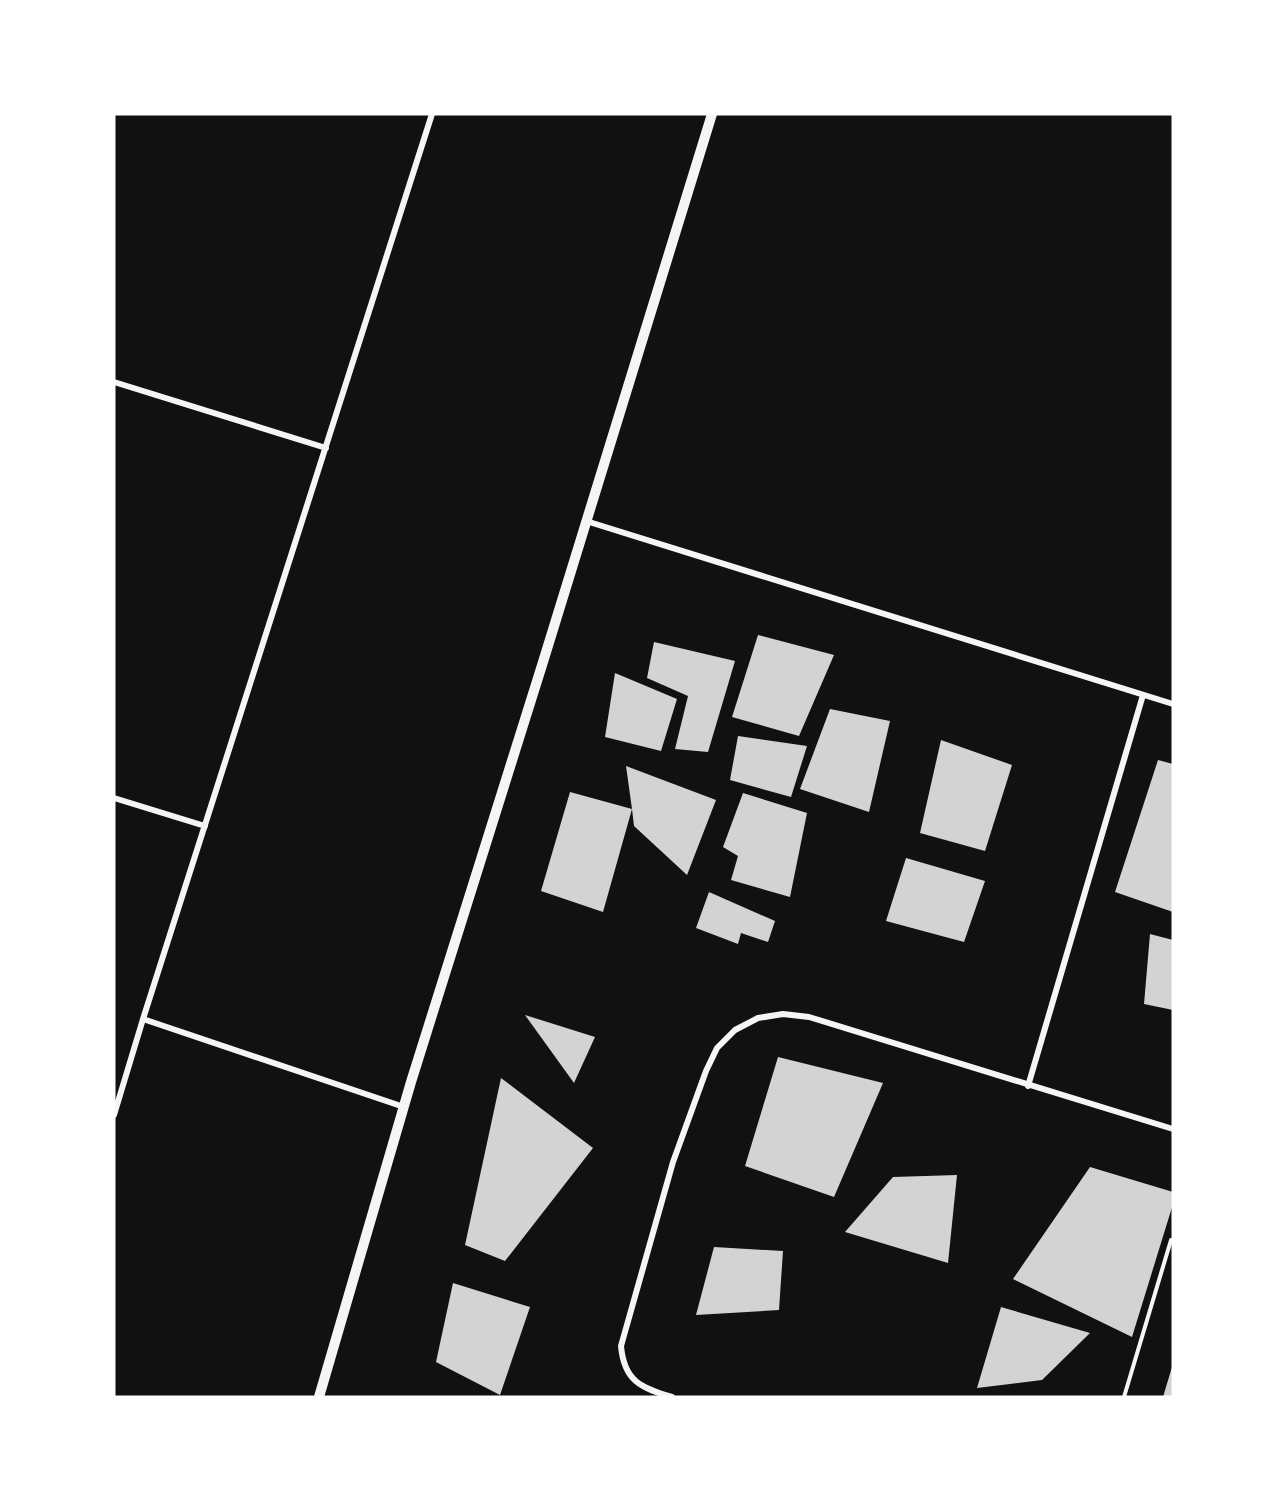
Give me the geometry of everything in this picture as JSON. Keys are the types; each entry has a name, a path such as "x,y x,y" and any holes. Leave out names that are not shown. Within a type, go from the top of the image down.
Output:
{"street":[{"path":"114,1115 432,114"},
{"path":"319,1397 404,1107 712,114"},
{"path":"114,382 326,448"},
{"path":"586,521 1173,704"},
{"path":"1028,1086 1143,695"},
{"path":"114,798 205,826"},
{"path":"672,1397 650,1390 628,1373 622,1360 621,1346 673,1162 702,1081 717,1048 735,1030 758,1018 783,1014 809,1017 1173,1129"},
{"path":"143,1019 404,1107"}],"path":[{"path":"1124,1397 1172,1240"}],"building":[{"path":"758,635 834,655 799,736 732,717"},
{"path":"654,642 735,661 708,752 675,749 688,696 647,678"},
{"path":"615,673 677,699 661,751 605,737"},
{"path":"830,709 890,721 869,812 800,789"},
{"path":"738,736 807,746 791,797 730,780"},
{"path":"941,740 1012,765 985,851 920,833"},
{"path":"1158,760 1173,764 1173,912 1115,892"},
{"path":"626,766 716,800 687,875 634,826"},
{"path":"570,792 632,809 603,912 541,891"},
{"path":"743,793 807,813 790,897 731,880 738,856 723,847"},
{"path":"906,858 985,881 964,942 886,921"},
{"path":"709,892 775,921 768,942 741,933 738,944 696,928"},
{"path":"1150,934 1173,940 1173,1010 1144,1004"},
{"path":"525,1015 595,1037 574,1083"},
{"path":"778,1057 883,1083 834,1197 745,1166"},
{"path":"501,1078 593,1148 505,1261 465,1245"},
{"path":"1090,1167 1173,1192 1173,1204 1132,1337 1013,1279"},
{"path":"957,1175 948,1263 845,1232 893,1177"},
{"path":"714,1247 783,1251 779,1310 696,1315"},
{"path":"453,1283 530,1307 500,1395 436,1362"},
{"path":"1001,1307 1090,1333 1042,1380 977,1388"},
{"path":"1172,1367 1173,1397 1163,1397"}]}
